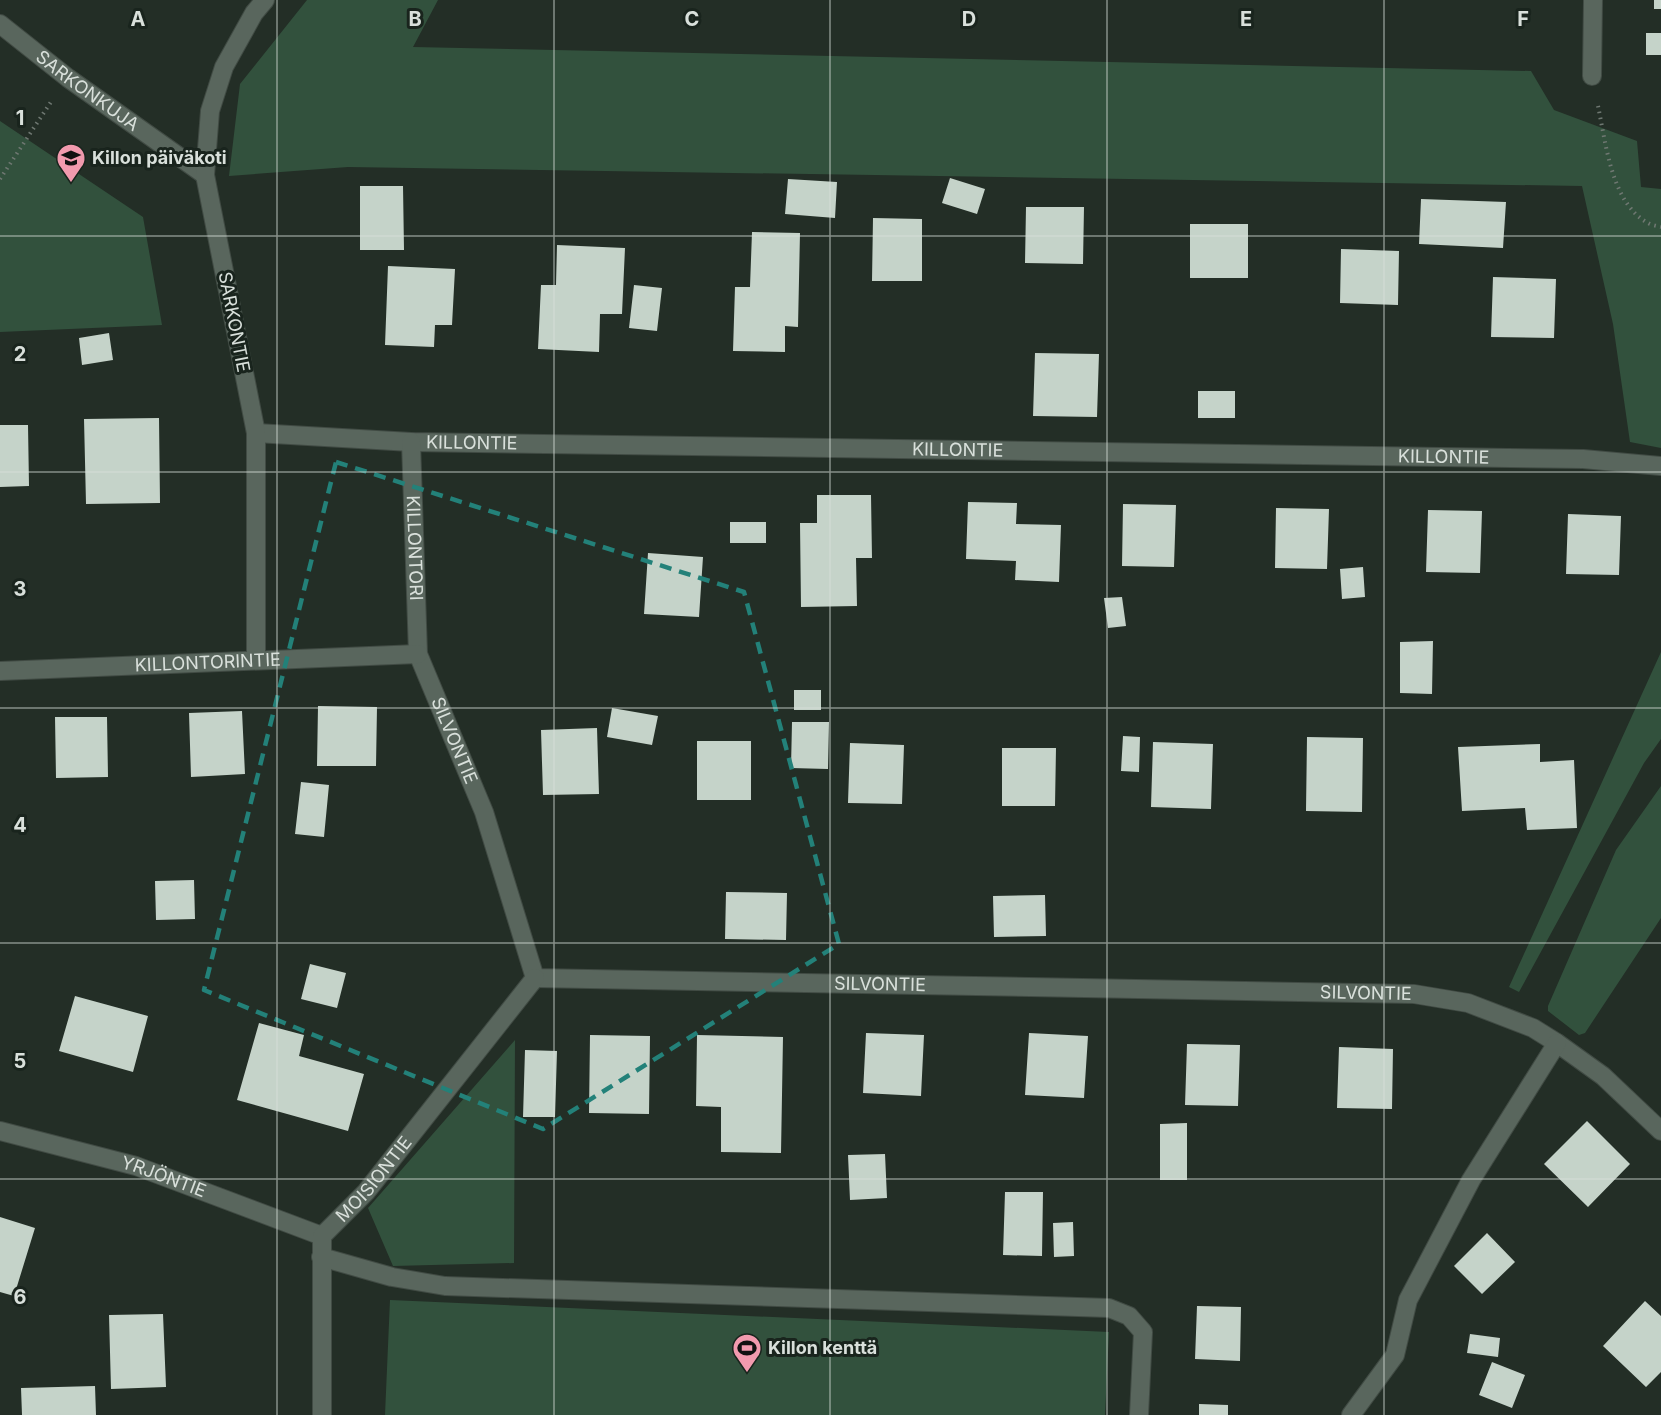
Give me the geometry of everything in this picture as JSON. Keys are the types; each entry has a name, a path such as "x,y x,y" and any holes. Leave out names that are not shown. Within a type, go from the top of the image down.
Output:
{"street":[{"name":"SARKONTIE","path":"256,660 256,433 205,175 210,111 224,67 254,13 265,0"},
{"path":"1592,76 1593,0"},
{"name":"SARKONKUJA","path":"0,24 68,78 205,175"},
{"name":"KILLONTIE","path":"256,433 411,442 1561,459 1661,465"},
{"name":"KILLONTORI","path":"411,442 418,654"},
{"name":"KILLONTORINTIE","path":"0,670 418,654"},
{"name":"SILVONTIE","path":"418,654 484,812 535,978 1414,994 1468,1004 1533,1028 1603,1076 1661,1131"},
{"name":"MOISIONTIE","path":"322,1415 322,1236 366,1192 535,978"},
{"path":"1351,1415 1395,1355 1408,1300 1471,1180 1557,1043"},
{"name":"YRJÖNTIE","path":"0,1131 136,1166 322,1236"},
{"path":"321,1257 392,1277 445,1286 1109,1308 1129,1316 1143,1332 1139,1415"}],"path":[{"path":"1592,76 1617,187 1630,208 1647,223 1661,227"},
{"path":"0,179 68,78"}],"highlighted area":[{"path":"336,462 744,592 839,944 543,1129 204,990"}],"green space":[{"path":"307,0 438,0 413,47 1531,71 1554,110 1637,141 1641,187 1661,189 1661,448 1630,442 1613,324 1582,186 348,167 229,176 240,84"},
{"name":"Killon päiväkoti","path":"0,121 143,217 162,325 0,332"},
{"path":"1661,652 1661,739 1644,763 1519,992 1509,987"},
{"path":"1661,786 1661,918 1585,1033 1579,1035 1548,1011 1548,1006 1616,850"},
{"path":"515,1040 514,1263 393,1266 368,1208"},
{"name":"Killon kenttä","path":"390,1300 1109,1332 1105,1415 385,1415"}],"building":[{"path":"1654,0 1661,0 1661,9 1654,9"},
{"path":"1646,33 1661,33 1661,55 1646,55"},
{"path":"950,178 985,189 977,214 942,203"},
{"path":"788,179 837,182 835,218 785,214"},
{"path":"360,186 403,186 404,250 360,250"},
{"path":"1421,199 1506,202 1503,248 1419,244"},
{"path":"1026,207 1084,207 1083,264 1025,263"},
{"path":"873,218 922,219 922,281 872,281"},
{"path":"1190,224 1248,224 1248,278 1190,278"},
{"path":"752,232 800,233 798,327 785,326 785,352 733,351 735,287 750,287"},
{"path":"557,245 625,248 622,314 600,314 599,352 538,349 541,285 556,285"},
{"path":"1341,249 1399,251 1398,305 1340,303"},
{"path":"388,266 455,269 452,325 435,325 434,347 385,345"},
{"path":"1493,277 1556,279 1554,338 1491,337"},
{"path":"634,285 662,288 657,331 629,328"},
{"path":"109,333 113,360 82,365 79,338"},
{"path":"1035,353 1099,354 1097,417 1033,416"},
{"path":"1198,391 1235,391 1235,418 1198,418"},
{"path":"159,418 160,503 86,504 84,419"},
{"path":"0,425 28,425 29,486 0,487"},
{"path":"817,495 871,495 872,558 856,558 857,606 801,607 800,523 817,523"},
{"path":"968,502 1017,503 1016,524 1061,525 1059,582 1015,580 1016,561 966,559"},
{"path":"1123,504 1176,505 1174,567 1122,566"},
{"path":"1276,508 1329,509 1327,569 1275,568"},
{"path":"1428,510 1482,511 1480,573 1426,572"},
{"path":"1568,514 1621,516 1619,575 1566,574"},
{"path":"730,522 766,522 766,543 730,543"},
{"path":"648,553 703,557 699,617 644,614"},
{"path":"1363,567 1365,597 1342,599 1340,569"},
{"path":"1122,597 1126,626 1108,628 1104,598"},
{"path":"1433,641 1432,694 1400,693 1400,642"},
{"path":"794,690 821,690 821,710 794,710"},
{"path":"318,706 377,707 376,766 317,766"},
{"path":"612,708 658,716 652,745 607,737"},
{"path":"242,711 245,774 191,777 189,713"},
{"path":"55,717 107,717 108,777 56,778"},
{"path":"792,722 829,722 828,769 791,768"},
{"path":"597,728 599,794 543,795 541,730"},
{"path":"1123,736 1140,737 1139,772 1121,771"},
{"path":"1307,737 1363,738 1362,812 1306,811"},
{"path":"697,741 751,741 751,800 697,800"},
{"path":"1153,742 1213,744 1211,809 1151,807"},
{"path":"850,743 904,745 902,804 848,803"},
{"path":"1540,744 1540,762 1574,760 1577,828 1527,830 1525,808 1462,811 1458,747"},
{"path":"1002,748 1056,748 1055,806 1002,806"},
{"path":"301,782 329,785 324,837 295,834"},
{"path":"194,880 195,919 156,920 155,881"},
{"path":"726,892 787,893 786,940 725,939"},
{"path":"1045,895 1046,936 994,937 993,896"},
{"path":"310,964 346,973 337,1008 301,999"},
{"path":"75,996 148,1016 133,1072 59,1051"},
{"path":"259,1023 304,1035 299,1056 364,1074 348,1131 237,1100"},
{"path":"866,1033 924,1035 921,1096 863,1093"},
{"path":"1029,1033 1088,1036 1084,1098 1025,1095"},
{"path":"590,1035 650,1036 649,1114 589,1113"},
{"path":"697,1035 783,1037 781,1153 721,1152 721,1107 696,1106"},
{"path":"1187,1044 1240,1045 1238,1106 1185,1105"},
{"path":"1339,1047 1393,1049 1392,1109 1337,1108"},
{"path":"525,1050 557,1051 555,1117 523,1117"},
{"path":"1587,1121 1630,1164 1588,1207 1544,1164"},
{"path":"1187,1123 1187,1180 1160,1180 1160,1124"},
{"path":"885,1154 887,1198 850,1200 848,1155"},
{"path":"1005,1192 1043,1192 1042,1256 1003,1255"},
{"path":"0,1217 35,1228 14,1296 0,1292"},
{"path":"1073,1222 1074,1256 1054,1257 1053,1223"},
{"path":"1487,1233 1515,1262 1482,1294 1454,1266"},
{"path":"1645,1301 1661,1316 1661,1372 1646,1387 1603,1346"},
{"path":"1197,1306 1241,1307 1240,1361 1195,1359"},
{"path":"163,1314 166,1387 111,1389 109,1315"},
{"path":"1470,1334 1500,1338 1498,1357 1467,1353"},
{"path":"1492,1362 1525,1375 1512,1408 1479,1395"},
{"path":"95,1386 96,1415 22,1415 21,1388"},
{"path":"1199,1404 1228,1405 1228,1415 1199,1415"}],"place":[{"name":"Killon päiväkoti","path":"71,184"},
{"name":"Killon kenttä","path":"747,1374"}]}
